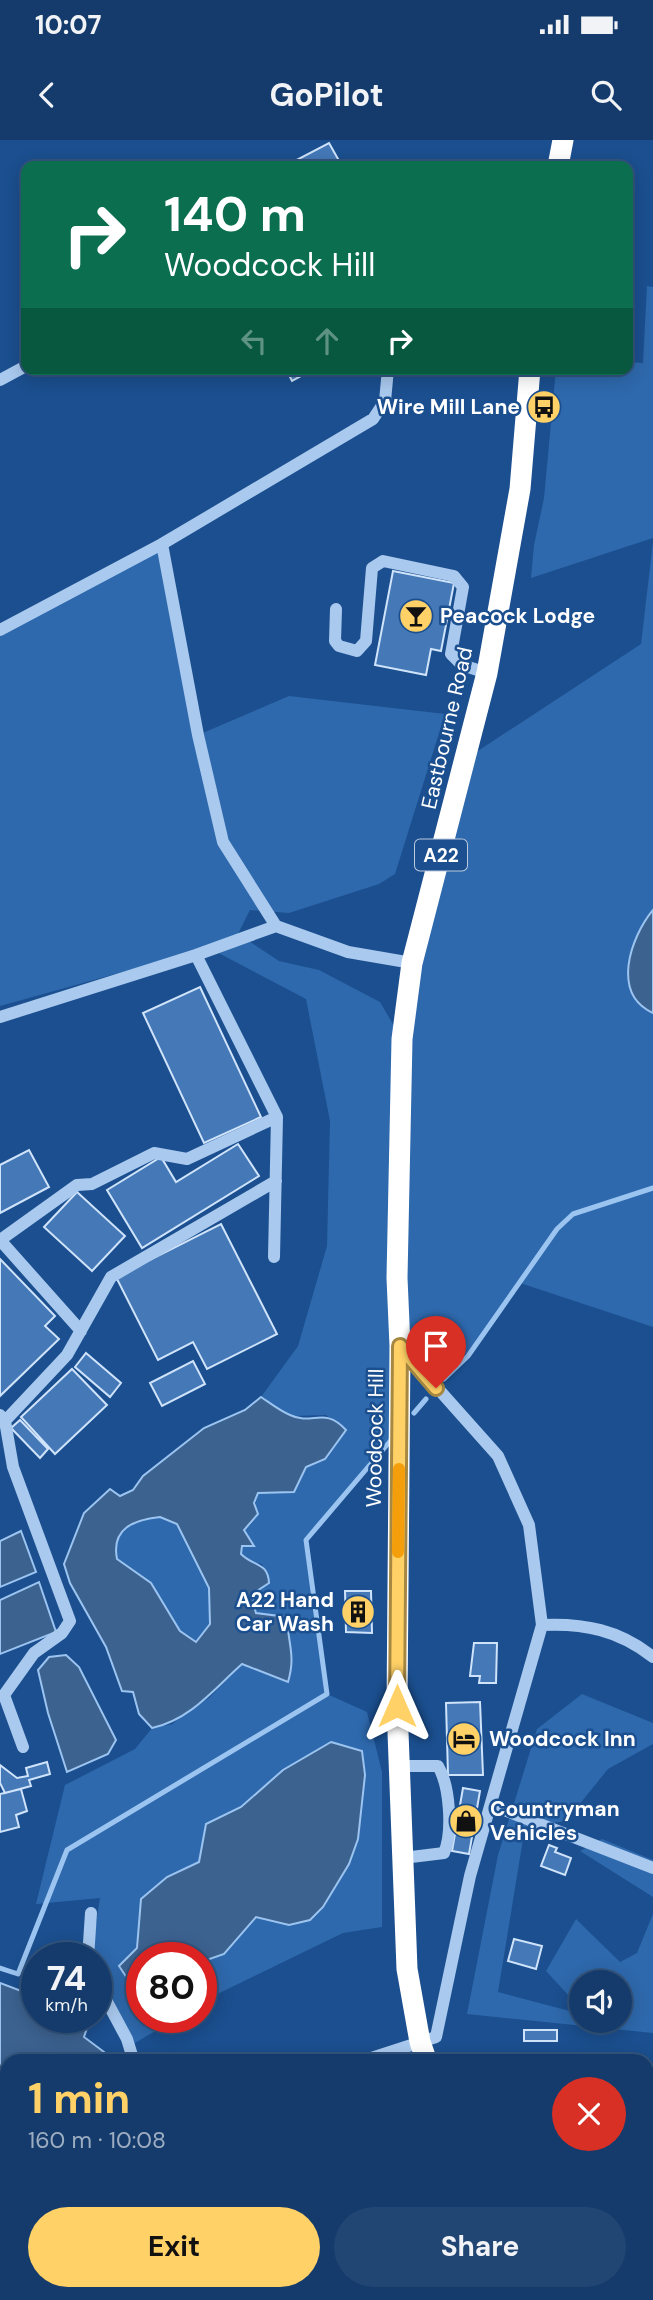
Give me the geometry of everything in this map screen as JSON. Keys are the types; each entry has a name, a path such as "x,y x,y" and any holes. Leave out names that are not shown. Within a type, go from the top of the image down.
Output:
{"highway":[{"path":"559,161 564,140"},
{"name":"Eastbourne Road","path":"400,1346 397,1278 402,1039 412,963 467,758 486,673 520,489 530,375"},
{"name":"Woodcock Hill","path":"400,1346 397,1678 402,1858 407,1969 424,2052"}],"street":[{"path":"0,380 21,369"},
{"path":"0,630 162,544 373,419 385,401 387,375"},
{"path":"162,544 198,735 223,842 276,926 348,952 412,963"},
{"path":"336,609 335,641 339,646 357,650 366,641 372,568 378,563 383,561 454,576 463,587 452,654 462,665 486,673"},
{"path":"0,1017 196,955 276,926"},
{"path":"196,955 277,1116 274,1257"},
{"path":"81,1331 0,1240 77,1185 92,1184 154,1153 187,1159 277,1116"},
{"path":"23,1747 4,1695 34,1653 62,1633 70,1621 13,1467 3,1418 66,1355 111,1277 276,1181"},
{"name":"Woodcock Hill","path":"400,1346 498,1456 529,1525 542,1625 470,1876 436,2037 424,2052"},
{"path":"0,1473 13,1467"},
{"path":"542,1625 576,1625 609,1631 637,1644 653,1657"},
{"path":"400,1766 438,1766 444,1775 450,1838 444,1853 402,1858"},
{"path":"491,1805 653,1868"},
{"path":"89,1942 91,1913"},
{"path":"112,2011 132,2054"}],"shaded area":[{"path":"647,286 653,287 653,538 531,578 534,545 544,498 555,375 633,375 633,362 643,363"},
{"path":"653,542 653,910 632,950 629,979 632,993 640,1004 653,1013 653,1327 520,1283 468,1356 436,1388 401,1347 393,1438 306,1541 327,1694 367,1712 382,1772 382,1927 343,1933 217,1994 217,1956 224,1954 256,1917 289,1925 323,1907 349,1863 358,1839 365,1775 331,1742 283,1770 241,1807 206,1824 199,1862 167,1877 141,1899 137,1942 126,1942 126,2025 112,1998 112,1942 93,1942 100,1898 36,1904 65,1785 135,1749 152,1728 173,1724 185,1711 209,1698 242,1664 288,1682 291,1657 287,1618 257,1613 253,1602 257,1591 269,1583 262,1564 249,1561 241,1554 242,1546 253,1545 244,1530 251,1524 258,1493 287,1488 298,1481 306,1467 325,1459 346,1430 326,1415 291,1416 261,1397 298,1346 327,1246 330,1121 306,999 209,948 0,1006 0,624 162,544 198,735 289,696 445,714 395,874 379,884 289,913 250,910 238,934 279,961 319,970 380,1002 401,1038 467,758 641,644"},
{"path":"653,910 653,1013 640,1004 632,993 628,979 637,935"},
{"path":"261,1397 290,1415 305,1419 331,1419 346,1430 325,1459 306,1467 294,1492 258,1493 254,1503 258,1514 244,1530 254,1546 242,1546 241,1554 263,1568 268,1576 269,1583 257,1591 253,1602 256,1613 287,1617 291,1657 288,1682 242,1664 190,1711 152,1728 139,1714 133,1692 122,1691 106,1647 70,1583 64,1564 84,1513 110,1489 120,1496 133,1490 143,1476 204,1428 245,1410","holes":["160,1517 177,1524 209,1588 210,1624 196,1642 180,1631 151,1583 117,1559 116,1548 121,1533 133,1523"]},
{"path":"160,1517 177,1524 209,1588 210,1624 196,1643 180,1631 151,1583 117,1559 118,1540 126,1528 141,1520"},
{"path":"21,1531 36,1572 0,1587 0,1541"},
{"path":"39,1582 56,1632 0,1654 0,1600"},
{"path":"66,1655 79,1667 116,1740 108,1754 67,1772 48,1713 38,1670 49,1657"},
{"path":"582,1694 653,1723 653,1744 608,1769 566,1821 525,1827 498,1992 569,2011 569,2024 467,2014 498,1855 537,1729"},
{"path":"331,1742 362,1751 365,1775 358,1839 349,1864 323,1907 310,1920 289,1925 256,1917 224,1954 217,1956 217,1942 137,1942 141,1899 167,1877 199,1862 206,1824 241,1807 283,1770"},
{"path":"602,1839 653,1860 653,1897 580,1851"},
{"path":"653,1914 653,2033 632,2031 632,1970 569,1970 569,1996 546,1971 576,1919 620,1962 637,1953"},
{"path":"126,1959 126,1976 119,1966"},
{"path":"0,1983 21,1991 21,2033 85,2033 84,2037 107,2054 0,2054"},
{"path":"130,2033 152,2033 135,2043"}],"building":[{"path":"329,143 339,161 295,161"},
{"path":"289,375 303,375 292,381"},
{"name":"Peacock Lodge","path":"393,571 454,583 441,651 431,649 426,675 375,665"},
{"path":"200,987 261,1117 204,1143 143,1013"},
{"path":"238,1144 259,1176 142,1248 107,1190 161,1157 176,1182"},
{"path":"29,1150 49,1187 0,1213 0,1165"},
{"path":"77,1192 125,1236 92,1271 44,1227"},
{"path":"221,1224 277,1334 207,1369 193,1342 158,1360 116,1277"},
{"path":"0,1259 55,1316 45,1326 59,1339 0,1396"},
{"path":"86,1353 121,1383 110,1397 75,1367"},
{"path":"193,1361 205,1384 162,1406 150,1383"},
{"path":"72,1369 107,1405 55,1454 21,1417"},
{"path":"20,1420 48,1449 40,1458 11,1428"},
{"name":"A22 Hand Car Wash","path":"345,1591 371,1591 372,1633 346,1632"},
{"path":"474,1643 497,1643 496,1683 479,1683 480,1676 470,1676"},
{"name":"Woodcock Inn","path":"480,1702 483,1775 448,1775 446,1703"},
{"path":"47,1762 50,1774 29,1780 31,1786 5,1793 0,1783 0,1765 17,1778 28,1776 26,1768"},
{"name":"Countryman Vehicles","path":"463,1788 480,1791 469,1854 452,1851"},
{"path":"21,1789 27,1811 16,1815 19,1827 0,1832 0,1794"},
{"path":"549,1845 557,1848 555,1852 571,1858 565,1875 541,1866"},
{"path":"514,1939 542,1946 536,1969 508,1961"},
{"path":"524,2030 557,2030 557,2041 524,2041"}],"waterway":[{"path":"444,1379 468,1356 557,1229 573,1214 653,1188"},
{"path":"414,1413 426,1399"},
{"path":"0,1968 18,1974 67,1850 327,1694 306,1540 392,1439"}],"slow traffic":[{"path":"398,1552 399,1469"}],"place":[{"name":"Wire Mill Lane","path":"544,407"},
{"name":"Peacock Lodge","path":"416,616"},
{"name":"A22 Hand Car Wash","path":"358,1612"},
{"name":"Woodcock Inn","path":"464,1739"},
{"name":"Countryman Vehicles","path":"466,1821"}],"route":[{"path":"397,1706 400,1346 436,1388"}]}
